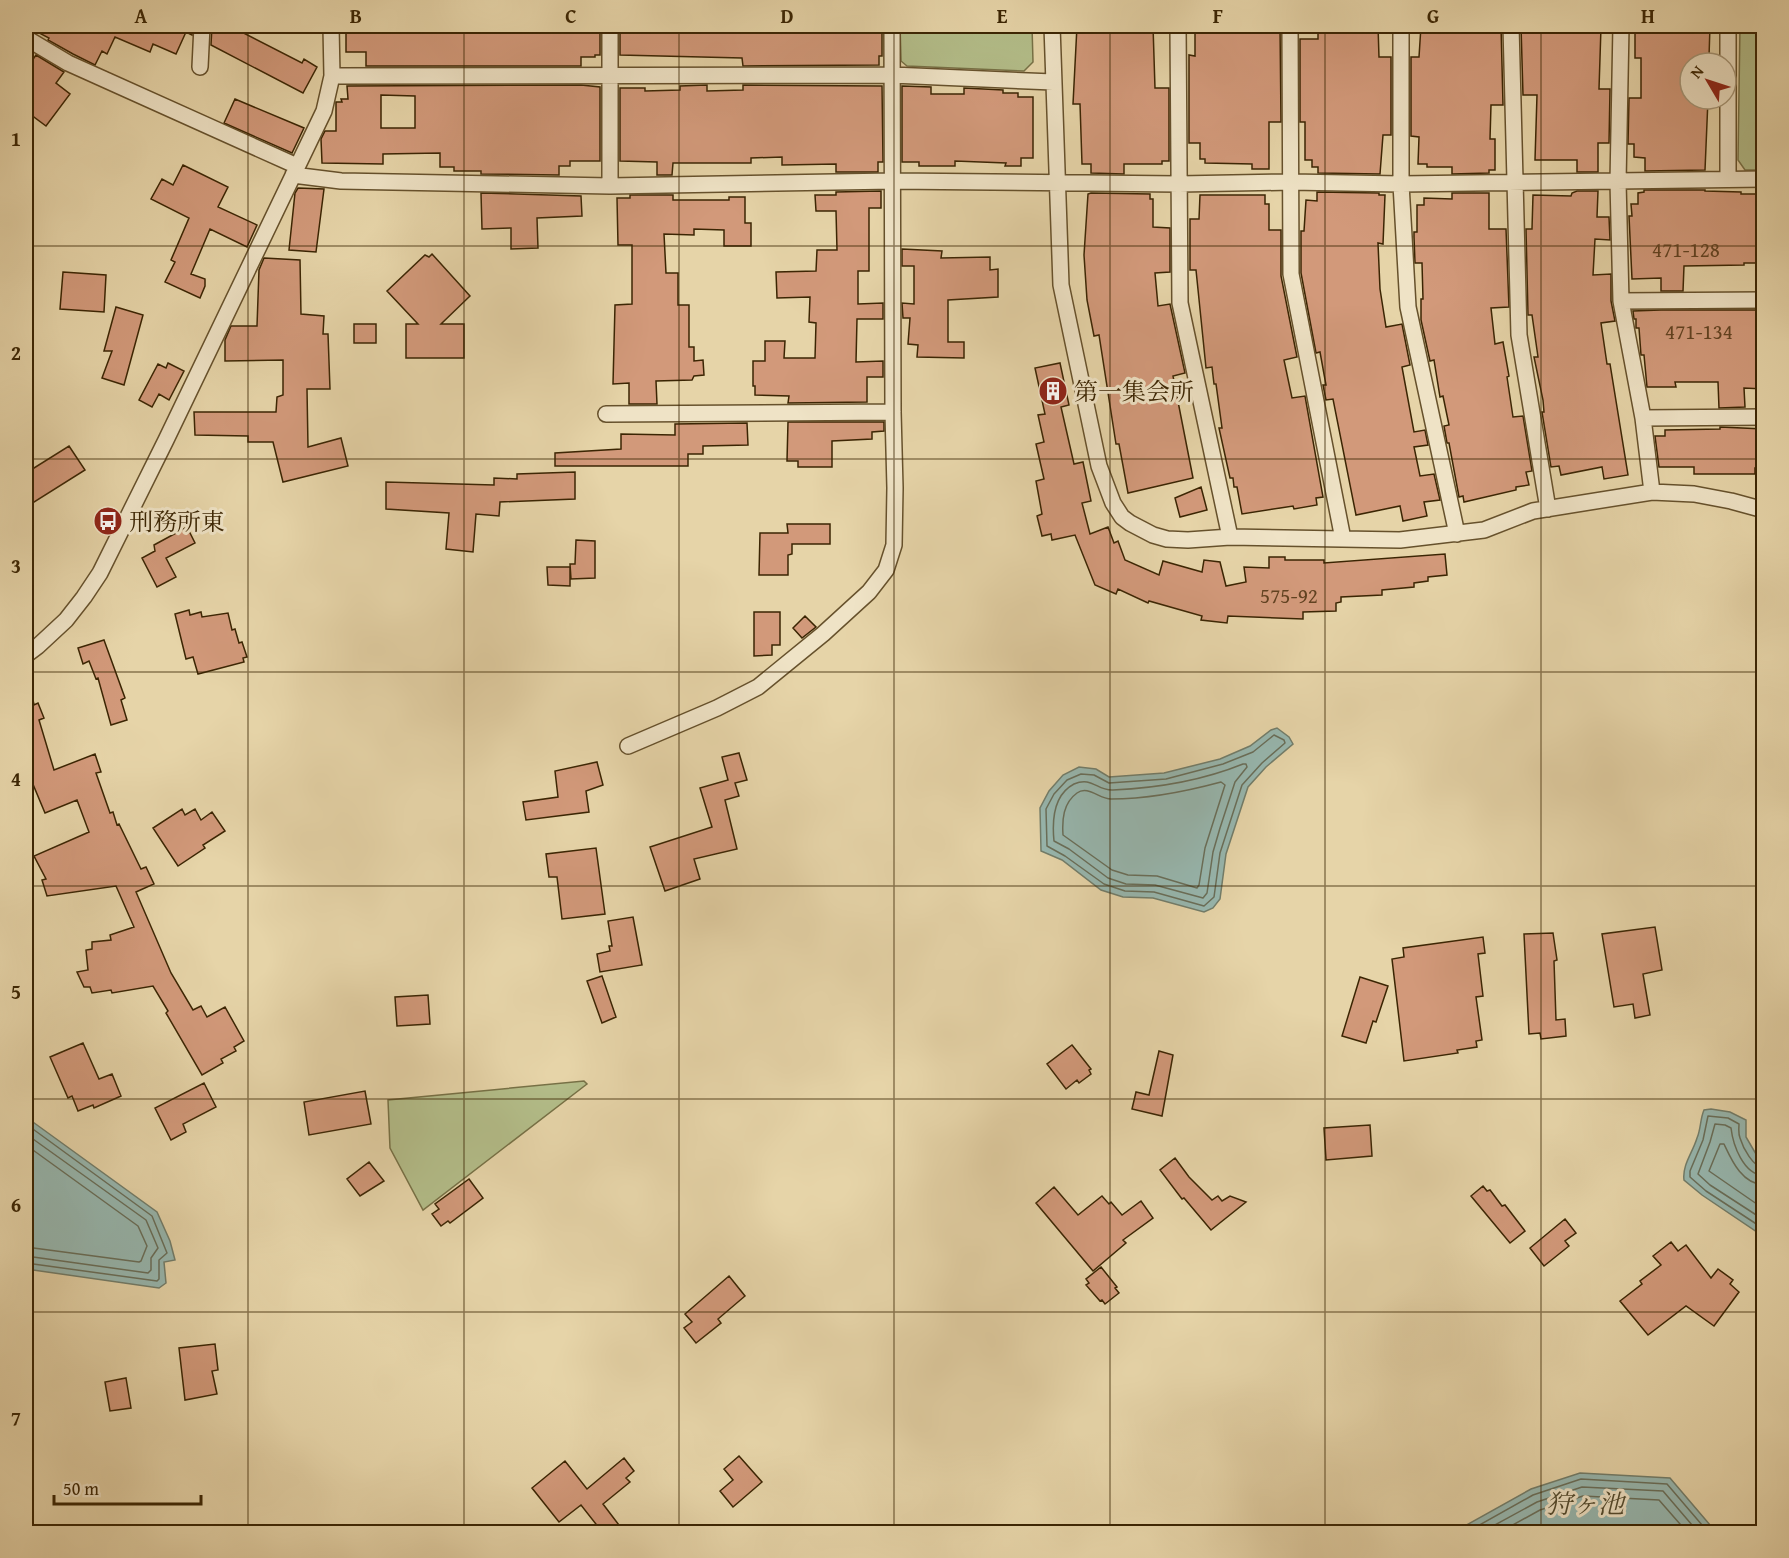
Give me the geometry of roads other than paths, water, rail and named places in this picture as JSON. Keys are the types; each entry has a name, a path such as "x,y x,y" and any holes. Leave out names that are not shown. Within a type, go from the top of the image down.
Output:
{"street":[{"path":"200,68 202,26"},
{"path":"26,655 66,620 100,573 166,441 324,111 332,76 331,26"},
{"path":"610,26 610,186"},
{"path":"628,746 717,708 758,687 823,634 868,592 886,570 894,545 895,488 892,26"},
{"path":"1052,26 1061,285 1099,466 1108,492 1122,517 1130,523 1153,535 1167,539 1230,537 1400,540 1484,530 1533,511 1652,492 1694,494 1764,510"},
{"path":"1178,26 1180,303 1230,537"},
{"path":"1290,26 1291,274 1343,539"},
{"path":"1401,26 1401,184 1408,307 1457,534"},
{"path":"1511,26 1519,335 1548,509"},
{"path":"1620,26 1618,182 1621,302 1643,418 1652,492"},
{"path":"1728,26 1728,179"},
{"path":"26,38 68,63 295,171 341,181 610,186 893,181 1515,184 1764,179"},
{"path":"332,76 892,75 1053,82"},
{"path":"1621,302 1764,300"},
{"path":"606,414 893,412"},
{"path":"1643,418 1764,417"}],"water":[{"path":"1277,728 1289,737 1293,744 1266,767 1248,787 1226,854 1220,899 1213,908 1204,912 1153,898 1123,897 1101,890 1062,860 1041,851 1040,808 1049,791 1063,775 1079,767 1096,769 1109,777 1164,773 1220,759 1250,746"},
{"path":"1704,1110 1730,1112 1746,1120 1746,1137 1763,1166 1763,1236 1702,1195 1684,1180 1686,1164 1698,1135"},
{"path":"26,1117 157,1212 170,1241 175,1260 164,1262 166,1283 159,1288 26,1269"},
{"name":"狩ヶ池","path":"1580,1473 1670,1478 1716,1532 1454,1532 1531,1489"}],"place":[{"name":"第一集会所","path":"1053,391"},
{"name":"刑務所東","path":"108,521"}]}
